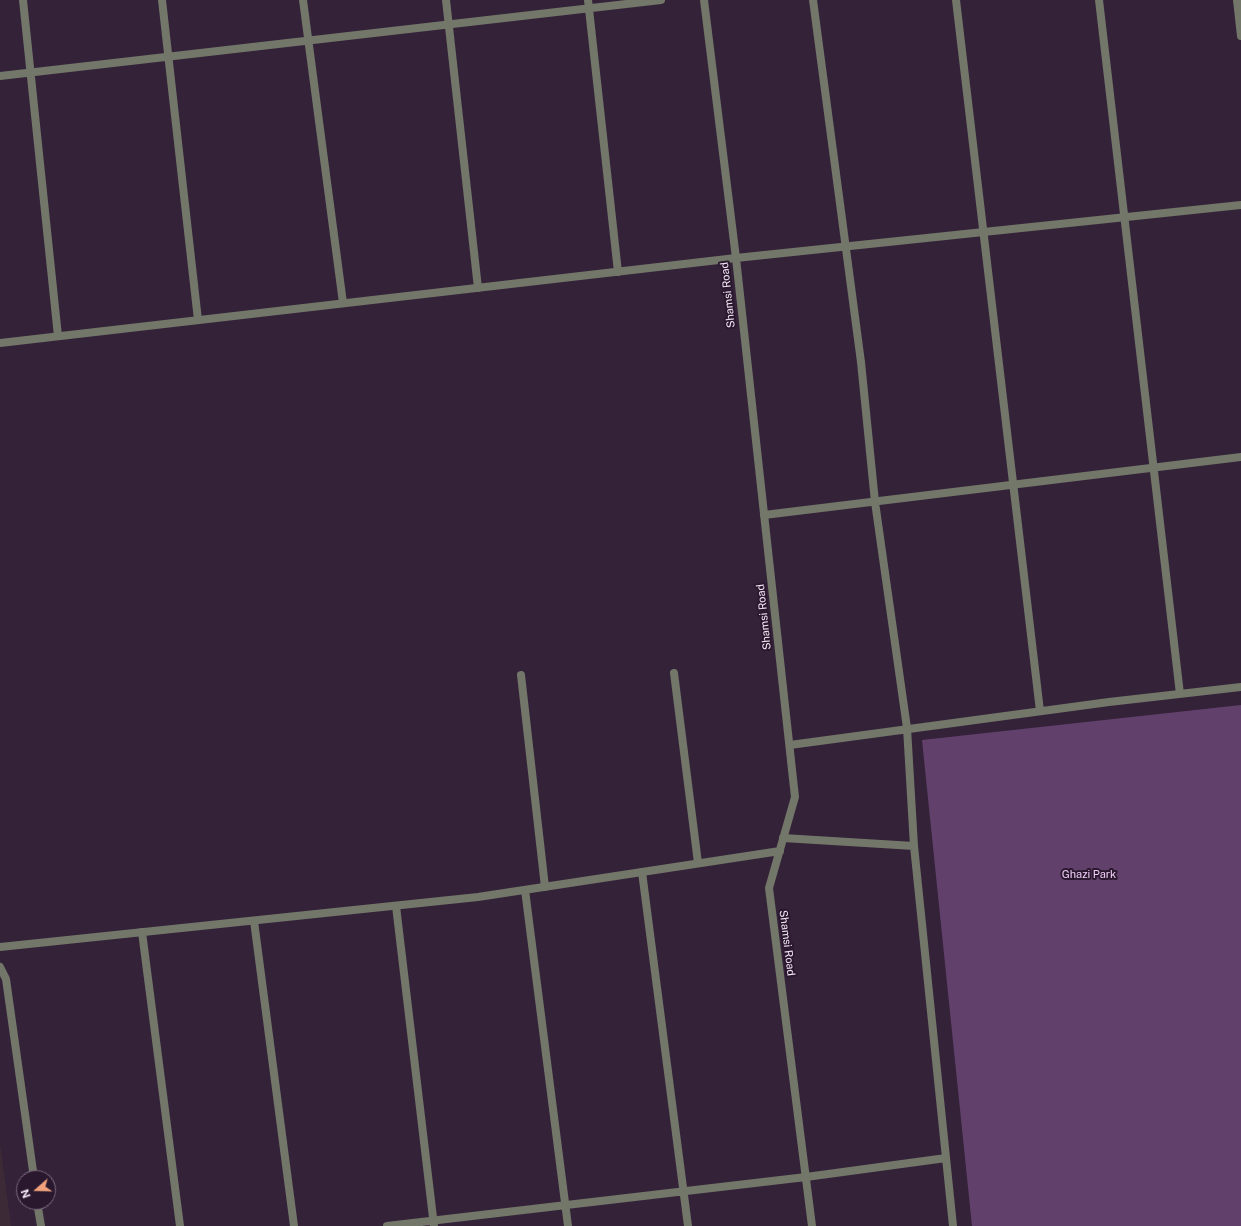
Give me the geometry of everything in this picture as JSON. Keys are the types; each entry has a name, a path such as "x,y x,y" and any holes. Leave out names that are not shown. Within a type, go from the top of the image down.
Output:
{"street":[{"path":"23,0 58,336"},
{"path":"162,0 198,320"},
{"path":"303,0 343,304"},
{"path":"446,0 478,288"},
{"path":"0,76 448,25 588,4 661,0"},
{"name":"Shamsi Road","path":"704,0 736,258 795,797 769,888 812,1226"},
{"path":"813,0 861,362 875,502 907,728 914,846 953,1226"},
{"path":"956,0 1040,711"},
{"path":"1099,0 1180,694"},
{"path":"1237,0 1241,36"},
{"path":"588,4 618,272"},
{"path":"0,342 736,258 1241,205"},
{"path":"764,515 1241,458"},
{"path":"674,673 698,863"},
{"path":"521,675 545,887"},
{"path":"790,745 907,728 1241,687"},
{"path":"783,838 914,846"},
{"path":"0,947 478,897 780,851"},
{"path":"642,872 688,1226"},
{"path":"525,890 568,1226"},
{"path":"396,906 434,1223"},
{"path":"254,921 294,1226"},
{"path":"142,932 180,1226"},
{"path":"0,967 6,979 33,1170"},
{"path":"387,1226 434,1223 565,1205 946,1158"},
{"path":"38,1210 40,1226"}],"shaded area":[{"path":"0,1143 11,1226 0,1226"}],"green space":[{"name":"Ghazi Park","path":"1241,705 1241,1226 972,1226 922,740"}]}
